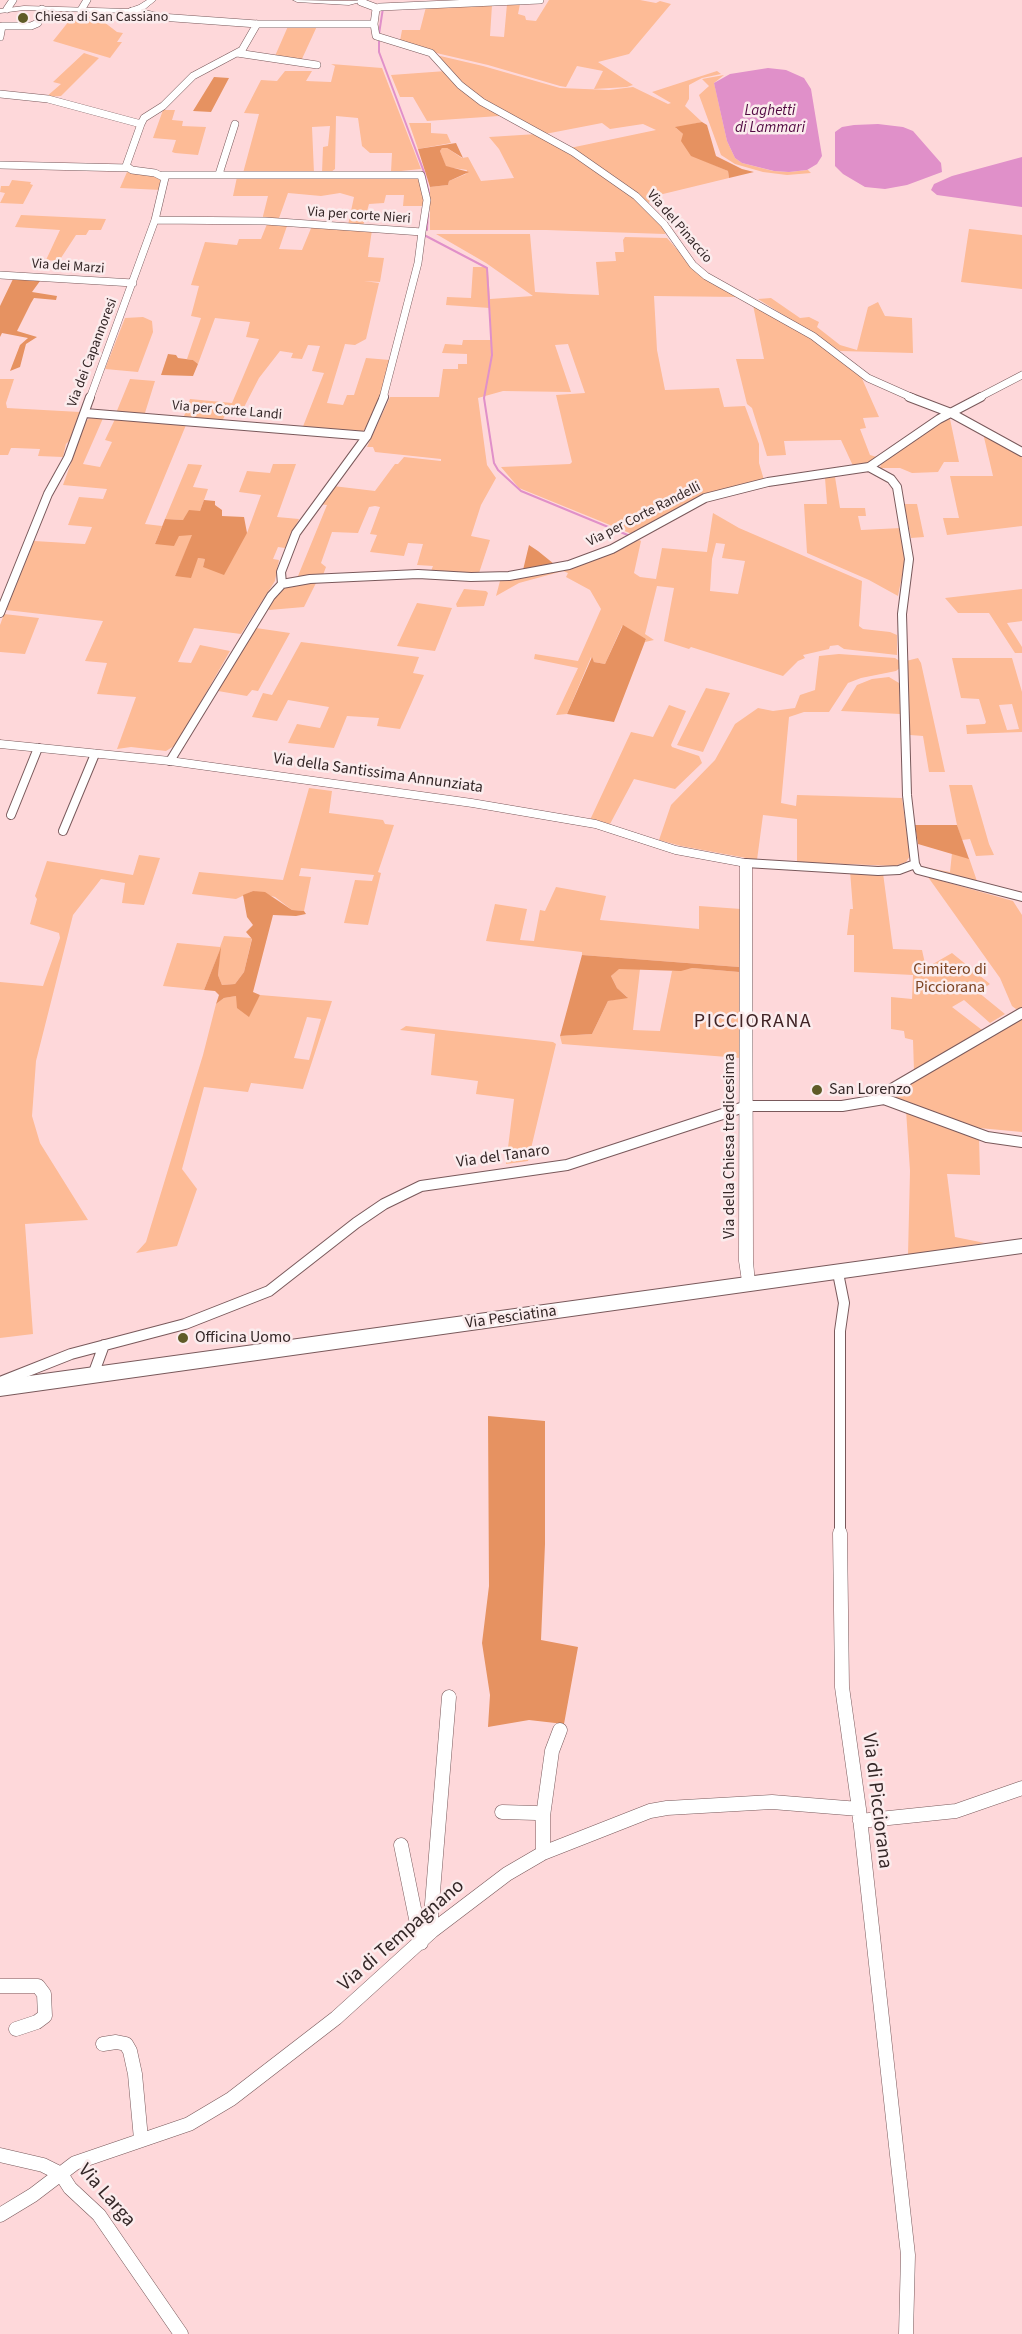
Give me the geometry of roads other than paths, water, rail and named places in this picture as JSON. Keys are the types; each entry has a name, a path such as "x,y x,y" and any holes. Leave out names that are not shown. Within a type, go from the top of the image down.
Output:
{"main road":[{"name":"Via Pesciatina","path":"0,1388 1022,1246"}],"street":[{"path":"4,10 13,0"},
{"path":"81,10 87,0"},
{"path":"132,11 152,0"},
{"path":"297,0 362,1 377,8 540,0"},
{"path":"4,10 132,11 160,17 258,24 374,24 377,8"},
{"path":"0,37 2,26 31,26 38,23 42,9"},
{"path":"129,168 127,161 142,121 163,106 193,76 242,50 258,24"},
{"name":"Via del Pinaccio","path":"374,24 376,36 431,53 460,85 483,102 573,152 636,196 664,224 693,265 706,276 813,336 877,383 951,413"},
{"path":"237,53 317,65"},
{"path":"0,94 48,99 142,121"},
{"path":"219,174 235,124"},
{"path":"0,165 129,168 162,175 421,175 427,200 422,232"},
{"name":"Via dei Capannoresi","path":"0,613 48,494 64,467 134,283 155,220 165,181 162,175"},
{"name":"Via per corte Nieri","path":"155,220 265,221 422,232 418,263 381,407 367,436 296,533 281,572 282,584"},
{"name":"Via dei Marzi","path":"0,275 134,283"},
{"name":"Via per Corte Randelli","path":"282,584 310,579 375,578 418,574 486,577 533,572 568,565 612,549 705,498 768,482 869,467 951,413 1022,375"},
{"name":"Via per Corte Landi","path":"85,413 367,436"},
{"path":"951,413 1022,452"},
{"path":"869,467 891,479 897,487 909,559 902,614 907,795 915,864 918,870 1022,897"},
{"path":"170,761 271,596 282,584"},
{"name":"Via della Santissima Annunziata","path":"0,744 170,761 472,803 581,821 675,850 746,863"},
{"path":"11,814 38,748"},
{"path":"63,831 95,754"},
{"path":"746,863 878,871 899,870 915,864"},
{"name":"Via della Chiesa tredicesima","path":"746,863 746,1261 748,1284"},
{"path":"1022,1013 890,1090 885,1094 884,1099 987,1137 1022,1142"},
{"name":"Via del Tanaro","path":"0,1383 71,1354 185,1324 269,1291 356,1223 384,1204 421,1186 567,1165 747,1106 842,1106 884,1099"},
{"name":"Via di Picciorana","path":"837,1273 844,1303 840,1331 842,1687 860,1815 908,2255 906,2334"},
{"path":"93,1376 104,1345"},
{"path":"432,1931 431,1916 449,1697"},
{"path":"543,1853 543,1816 552,1751 560,1730"},
{"name":"Via di Tempagnano","path":"61,2174 75,2163 189,2124 231,2099 336,2018 432,1931 507,1874 543,1853 650,1811 667,1808 772,1802 860,1815 956,1811 1022,1788"},
{"path":"502,1812 543,1816"},
{"path":"401,1845 421,1943"},
{"path":"0,1986 38,1986 44,1994 45,2016 37,2022 16,2029"},
{"path":"103,2044 116,2042 126,2044 130,2051 135,2074 141,2139"},
{"path":"0,2155 43,2165 61,2174"},
{"name":"Via Larga","path":"0,2215 33,2195 61,2174 70,2188 99,2215 181,2334"}],"water":[{"name":"Laghetti di Lammari","path":"768,68 786,70 804,78 811,89 822,156 817,164 807,170 774,171 742,163 735,158 727,141 714,83 730,74"},
{"name":"Laghetti di Lammari","path":"878,124 903,127 913,131 941,163 942,172 907,185 885,189 865,187 843,174 835,166 835,132 842,127"},
{"path":"1022,157 1022,207 937,195 931,190 934,184 952,176"}],"waterway":[{"path":"379,34 383,8"},
{"path":"379,39 379,52 424,172 429,193"},
{"path":"427,230 428,211"},
{"path":"426,236 487,268 492,355 484,398 494,463 498,470 521,491 630,536"}],"place":[{"name":"Chiesa di San Cassiano","path":"23,18"},
{"name":"San Lorenzo","path":"817,1090"},
{"name":"Officina Uomo","path":"183,1338"}],"district":[{"name":"PICCIORANA","path":"753,1023"}],"park label":[{"name":"Cimitero di Picciorana","path":"950,979"}]}
